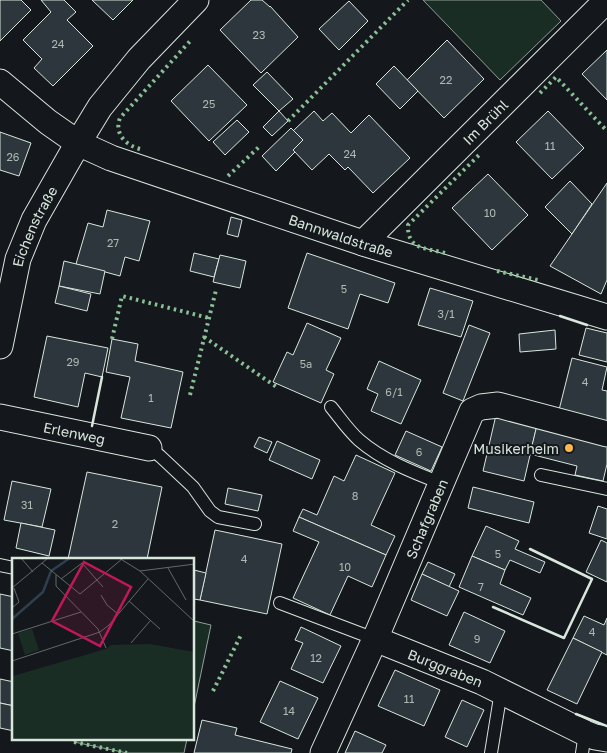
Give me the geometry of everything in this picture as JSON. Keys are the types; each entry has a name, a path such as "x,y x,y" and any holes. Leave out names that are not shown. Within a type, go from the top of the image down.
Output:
{"street":[{"name":"Eichenstraße","path":"0,346 18,259 34,220 100,107 139,59 196,0"},
{"name":"Im Brühl","path":"363,243 606,0"},
{"path":"0,82 48,122 78,143"},
{"name":"Bannwaldstraße","path":"78,143 111,158 363,243 607,316"},
{"name":"Schafgraben","path":"323,753 375,639 472,411 480,407 498,405 607,434"},
{"name":"Erlenweg","path":"0,417 149,448"},
{"name":"Burggraben","path":"375,639 482,682 591,742"}],"lane":[{"path":"331,407 359,440 400,466 441,483"},
{"path":"149,448 193,487 210,511 218,518 255,524"},
{"path":"541,475 607,489"},
{"name":"Burggraben","path":"280,603 375,639"},
{"path":"491,753 500,691"}],"green space":[{"path":"423,0 541,0 561,21 500,80"},
{"path":"195,621 211,625 195,702"},
{"path":"74,740 187,740 184,753 127,753 74,742"}],"building":[{"path":"0,0 21,0 31,10 0,41"},
{"path":"41,0 64,0 76,12 67,20 93,46 53,86 34,68 42,59 23,40 51,12"},
{"path":"92,0 133,0 113,20"},
{"path":"251,0 262,0 270,6 298,37 261,73 220,30"},
{"path":"349,1 368,21 339,50 319,29"},
{"path":"447,40 484,79 444,118 407,80"},
{"path":"607,50 607,100 582,74"},
{"path":"208,65 247,105 209,141 171,101"},
{"path":"394,66 418,91 400,109 376,84"},
{"path":"267,72 293,99 279,111 253,85"},
{"path":"279,111 288,121 272,136 263,127"},
{"path":"314,111 323,121 332,113 351,133 369,115 410,158 373,193 348,167 345,170 329,154 312,170 293,150 303,140 293,131"},
{"path":"548,111 584,148 552,179 516,142"},
{"path":"237,120 249,132 225,155 213,142"},
{"path":"291,128 303,140 293,150 295,152 276,171 262,156"},
{"path":"0,132 31,143 19,176 0,170"},
{"path":"488,174 528,215 492,250 452,208"},
{"path":"570,181 592,204 572,234 545,207"},
{"path":"607,183 607,280 601,294 550,266"},
{"path":"107,210 150,221 139,261 125,257 120,276 76,264 88,223 103,227"},
{"path":"231,217 242,220 238,237 227,234"},
{"path":"194,253 219,259 214,277 190,271"},
{"path":"307,253 395,283 388,303 360,294 348,329 288,308"},
{"path":"220,255 246,261 240,288 213,282"},
{"path":"64,261 105,271 100,294 59,286"},
{"path":"59,286 91,294 87,311 55,303"},
{"path":"430,288 473,301 461,337 418,325"},
{"path":"307,323 341,338 326,370 334,374 321,403 273,382 287,352 293,355"},
{"path":"469,325 490,333 463,401 443,393"},
{"path":"586,328 607,333 607,362 579,355"},
{"path":"555,330 556,349 520,352 519,334"},
{"path":"47,336 108,348 102,377 85,373 78,407 34,397"},
{"path":"112,339 138,344 135,361 183,372 171,428 121,418 130,377 106,372"},
{"path":"572,358 607,367 602,390 607,391 607,422 559,410"},
{"path":"379,361 421,380 401,424 371,411 378,394 367,389"},
{"path":"496,415 537,425 524,481 483,471"},
{"name":"Musikerheim","path":"537,425 607,442 607,464 603,481 575,475 577,466 530,454"},
{"path":"406,431 442,447 431,471 395,455"},
{"path":"259,437 272,442 267,453 254,447"},
{"path":"277,441 320,460 312,479 269,460"},
{"path":"356,455 395,473 371,525 395,536 386,555 299,517 303,509 317,515 334,476 344,481"},
{"path":"87,472 162,487 147,558 68,558"},
{"path":"12,481 51,489 42,527 4,520"},
{"path":"473,487 534,502 529,523 468,508"},
{"path":"228,488 262,495 258,511 225,504"},
{"path":"598,506 607,509 607,539 589,533"},
{"path":"299,517 386,555 372,587 348,576 330,615 293,598 319,542 293,531"},
{"path":"21,523 55,530 49,556 16,548"},
{"path":"486,526 519,541 515,549 545,562 540,573 510,560 505,570 472,556"},
{"path":"215,530 282,544 267,614 200,600"},
{"path":"601,540 607,543 607,582 586,572"},
{"path":"472,556 505,570 500,584 531,598 523,615 459,587"},
{"path":"428,562 455,574 449,587 422,574"},
{"path":"195,570 206,573 200,600 195,599"},
{"path":"422,574 459,591 447,616 411,600"},
{"path":"0,594 12,597 12,651 0,648"},
{"path":"464,612 505,631 490,663 449,645"},
{"path":"584,616 604,625 607,618 607,655 573,638"},
{"path":"301,627 341,646 323,683 291,669 303,643 295,640"},
{"path":"573,638 602,652 577,704 547,690"},
{"path":"395,670 440,690 424,726 378,706"},
{"path":"0,679 12,682 12,706 0,703"},
{"path":"280,681 318,698 298,739 260,722"},
{"path":"462,700 484,710 467,747 445,737"},
{"path":"0,703 12,706 12,731 0,728"},
{"path":"202,720 237,728 235,735 292,749 291,753 194,753"},
{"path":"355,731 386,745 382,753 345,753"}],"hedge":[{"path":"288,121 408,0"},
{"path":"140,149 130,145 122,138 118,129 120,118 192,39"},
{"path":"540,93 556,77 607,131"},
{"path":"228,176 260,146"},
{"path":"445,253 425,249 414,244 408,225 480,154"},
{"path":"497,271 538,280"},
{"path":"190,395 216,290"},
{"path":"112,339 122,296 209,318"},
{"path":"204,337 278,388"},
{"path":"213,691 242,633"},
{"path":"74,742 127,753"}],"wall":[{"path":"560,316 587,325"},
{"path":"92,426 102,377"},
{"path":"493,607 564,638 592,579 530,549"},
{"path":"576,714 607,726"}],"place":[{"name":"Musikerheim","path":"569,448"}]}
